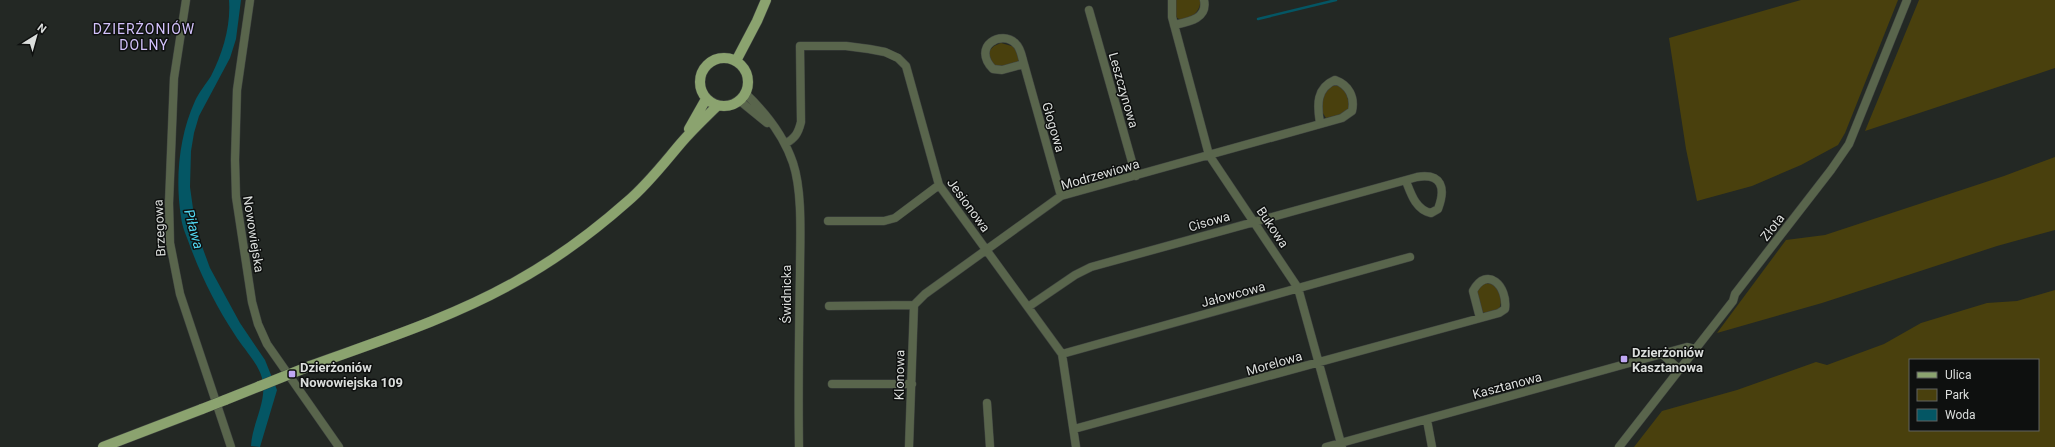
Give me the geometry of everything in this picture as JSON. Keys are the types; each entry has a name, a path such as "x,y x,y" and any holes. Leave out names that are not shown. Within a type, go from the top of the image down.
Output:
{"main road":[{"path":"739,63 754,34 757,21 766,0"},
{"path":"720,58 739,63 748,76 748,88 743,97 733,105 717,106 706,99 700,85 700,78 706,66 720,58"},
{"path":"681,143 706,99"},
{"path":"103,447 443,315 479,300 528,274 578,241 630,200 657,173 681,143 717,106"}],"street":[{"name":"Brzegowa","path":"186,0 174,78 169,203 170,243 180,294 231,447"},
{"name":"Nowowiejska","path":"250,0 237,90 235,160 236,197 252,302 258,324 267,344 339,447"},
{"name":"Bukowa","path":"1172,0 1172,17 1209,155 1298,288 1320,362 1342,445"},
{"path":"1174,25 1196,19 1204,9 1204,0"},
{"name":"Złota","path":"1619,447 1733,301 1735,294 1831,170 1848,144 1907,0"},
{"name":"Leszczynowa","path":"1089,10 1136,176"},
{"name":"Głogowa","path":"1024,64 1002,70 993,69 985,57 984,50 990,43 997,39 1011,40 1017,44 1024,64 1061,196"},
{"name":"Jesionowa","path":"785,144 795,138 799,132 801,122 800,46 846,46 885,52 898,58 906,66 939,185 1062,354 1076,447"},
{"name":"Modrzewiowa","path":"914,304 1061,196 1342,118 1352,111 1353,103 1348,88 1341,82 1335,80 1330,82 1320,91 1318,109 1320,123"},
{"name":"Świdnicka","path":"743,97 776,130 785,144 793,164 798,185 800,252 798,447"},
{"name":"Cisowa","path":"1028,307 1075,275 1091,267 1254,221 1406,181 1425,176 1437,179 1442,188 1438,209 1431,213 1421,208 1406,181"},
{"path":"828,222 884,221 895,218 939,185"},
{"name":"Jałowcowa","path":"1062,354 1410,257"},
{"name":"Morelowa","path":"1074,429 1499,313 1505,309 1504,292 1500,284 1494,280 1487,280 1478,284 1473,291 1480,318"},
{"path":"829,306 914,304"},
{"name":"Klonowa","path":"909,447 914,304"},
{"name":"Kasztanowa","path":"1326,447 1342,445 1687,347 1695,349"},
{"path":"1662,354 1680,370"},
{"path":"832,384 912,384"},
{"path":"987,403 990,447"},
{"path":"1427,420 1432,447"}],"green space":[{"path":"1175,0 1200,0 1200,5 1195,14 1182,20 1174,15"},
{"path":"1801,0 1898,0 1845,133 1838,145 1801,165 1752,186 1697,201 1686,149 1669,38"},
{"path":"1919,0 2055,0 2055,68 1865,131"},
{"path":"1001,43 1015,47 1019,60 1016,63 1001,68 992,64 988,52 994,46"},
{"path":"1333,85 1341,87 1346,93 1349,109 1346,113 1326,118 1321,110 1324,91"},
{"path":"2055,157 2055,230 1997,246 1822,303 1717,333 1786,240 1825,235 2004,176"},
{"path":"1485,283 1494,284 1502,298 1499,310 1484,313 1478,305 1478,288"},
{"path":"2055,290 2055,447 1634,447 1662,411 1737,390 1816,362 1827,365 1884,344 1921,323 1987,303 2017,301"}],"water":[{"name":"Piława","path":"229,0 241,0 236,39 230,58 199,116 191,151 190,187 196,230 210,268 240,323 265,360 277,390 260,447 251,446 263,395 262,378 254,361 238,340 205,281 183,228 179,203 178,188 180,158 185,129 195,101 211,76 219,58 229,19"}],"waterway":[{"path":"1258,19 1336,0"}],"place":[{"name":"Dzierżoniów Kasztanowa","path":"1624,359"},
{"name":"Dzierżoniów Nowowiejska 109","path":"292,374"}],"district":[{"name":"DZIERŻONIÓW DOLNY","path":"144,38"}]}
